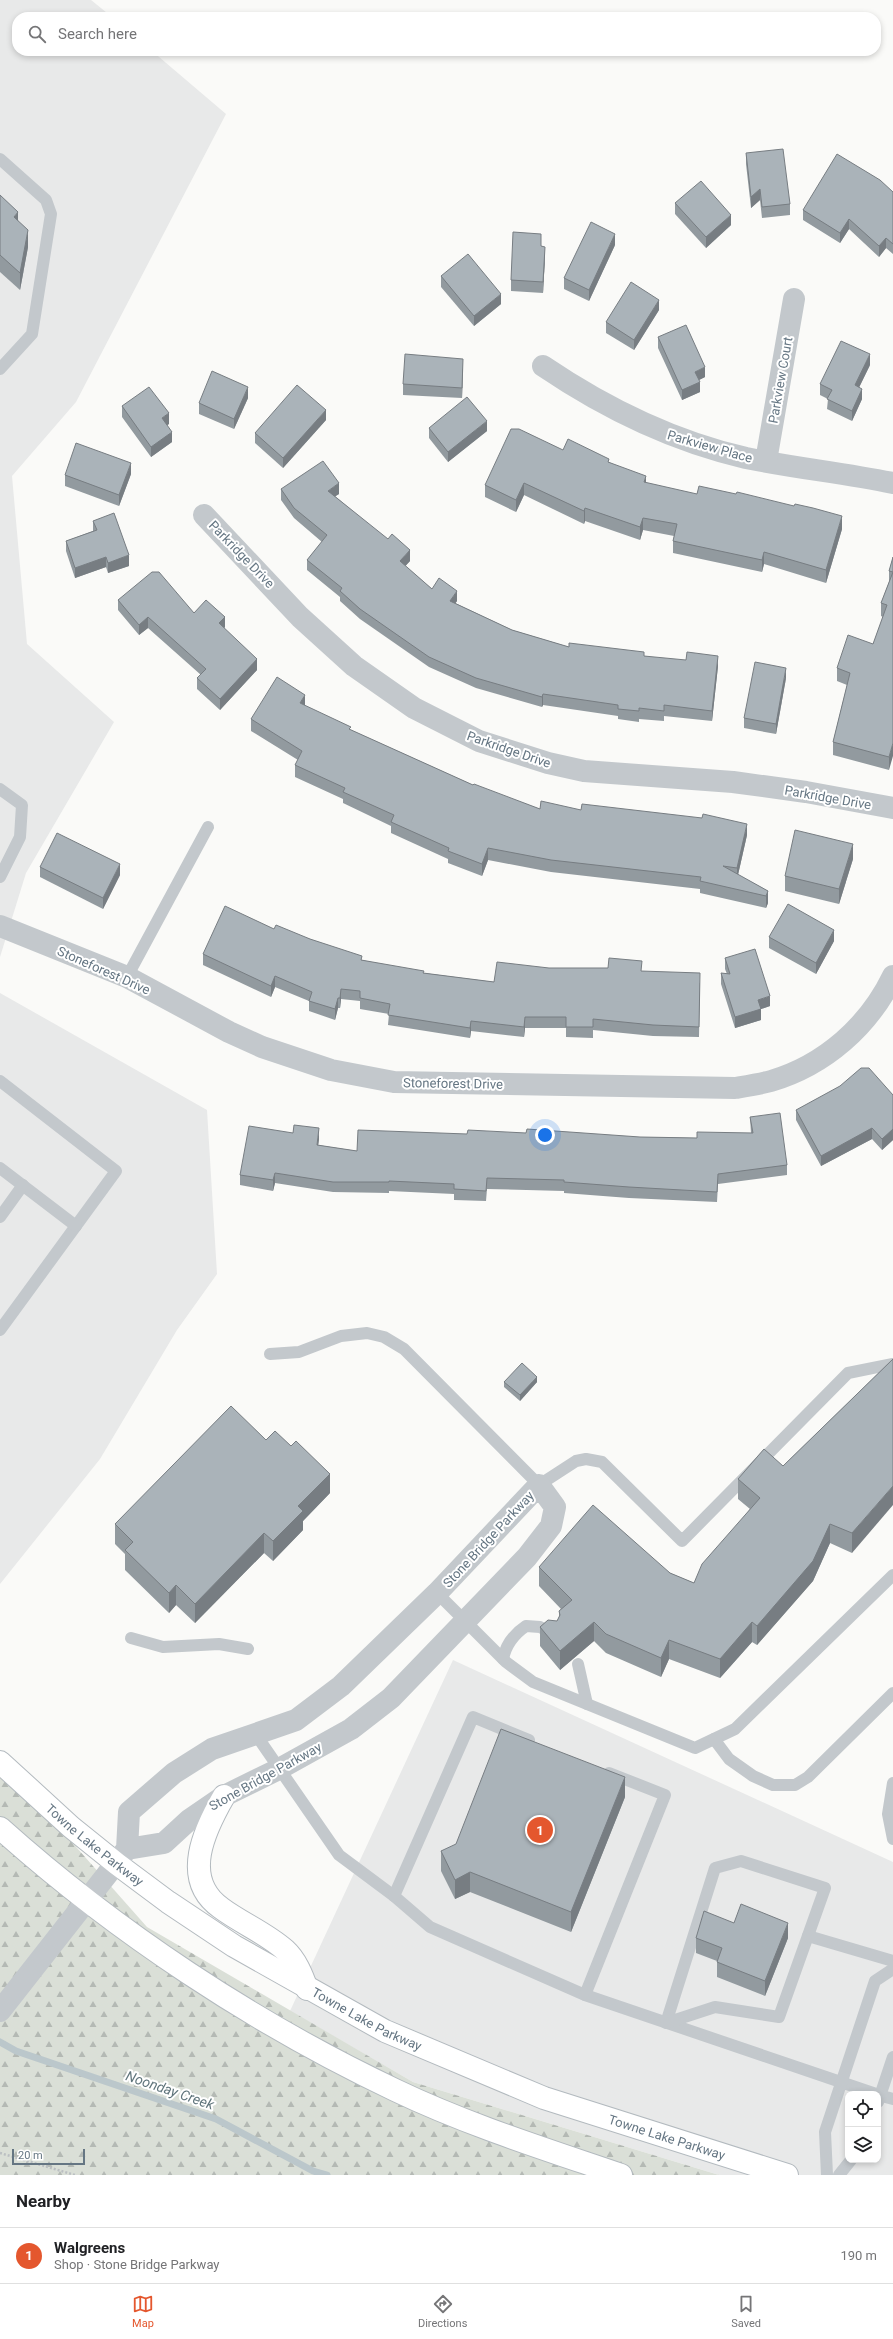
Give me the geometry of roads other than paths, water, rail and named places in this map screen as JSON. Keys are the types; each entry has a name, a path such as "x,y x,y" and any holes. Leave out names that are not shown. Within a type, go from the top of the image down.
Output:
{"main road":[{"name":"Towne Lake Parkway","path":"0,1762 71,1827 122,1857 234,1946 307,1989 385,2031 544,2098 787,2175"},
{"path":"224,1796 208,1824 198,1857 203,1888 219,1907 285,1950 299,1968 307,1989"},
{"path":"0,1828 86,1900 146,1944 242,2006 395,2090 470,2122 621,2175"}],"street":[{"name":"Parkview Court","path":"766,461 794,299"},
{"name":"Parkview Place","path":"543,366 584,394 649,427 683,440 746,458 893,483"},
{"name":"Parkridge Drive","path":"204,515 300,617 354,666 414,708 479,740 548,763 584,771 733,782 806,792 893,808"},
{"name":"Stoneforest Drive","path":"0,926 127,978 229,1032 262,1047 331,1070 394,1082 735,1088 778,1078 805,1067 836,1048 862,1024 884,994 893,976"},
{"name":"Stone Bridge Parkway","path":"539,1485 554,1507 551,1526 527,1558 391,1698 351,1729 279,1769 224,1796 189,1820 164,1843 122,1857 129,1812 174,1773 212,1749 254,1732 296,1720 341,1686 437,1593 539,1485"},
{"path":"0,2010 54,1939 122,1857"}],"lane":[{"path":"0,159 46,200 51,214 32,334 0,369"},
{"path":"0,789 22,805 20,837 0,877"},
{"path":"127,978 208,827"},
{"path":"0,1081 116,1171 0,1330"},
{"path":"0,1168 76,1226"},
{"path":"0,1216 23,1186"},
{"path":"270,1354 299,1352 341,1336 367,1333 384,1337 404,1349 539,1485 576,1461 586,1459 602,1462 682,1541 848,1373 893,1364"},
{"path":"437,1593 503,1659 533,1682 695,1748 735,1729 893,1575"},
{"path":"503,1659 505,1649 511,1640 526,1626 540,1628 552,1634"},
{"path":"131,1638 163,1647 219,1644 248,1649"},
{"path":"578,1664 587,1704"},
{"path":"714,1739 729,1759 753,1776 773,1785 795,1785 808,1777 893,1693"},
{"path":"394,1896 473,1717 540,1744"},
{"path":"254,1732 339,1855 394,1896 430,1927 585,1995 861,2091"},
{"path":"585,1995 665,1795 599,1768"},
{"path":"893,1783 888,1814 893,1839"},
{"path":"741,1861 825,1888 779,2017 715,2007 666,2023 715,1868 741,1861"},
{"path":"808,1936 893,1961"},
{"path":"827,2175 825,2132 875,1981 893,1969"},
{"path":"880,2091 893,2057"},
{"path":"881,2097 893,2099"},
{"path":"839,2175 849,2163"}],"waterway":[{"name":"Noonday Creek","path":"0,2042 16,2051 216,2119 313,2171 327,2175"}],"place":[{"name":"Walgreens","path":"540,1830"}]}
